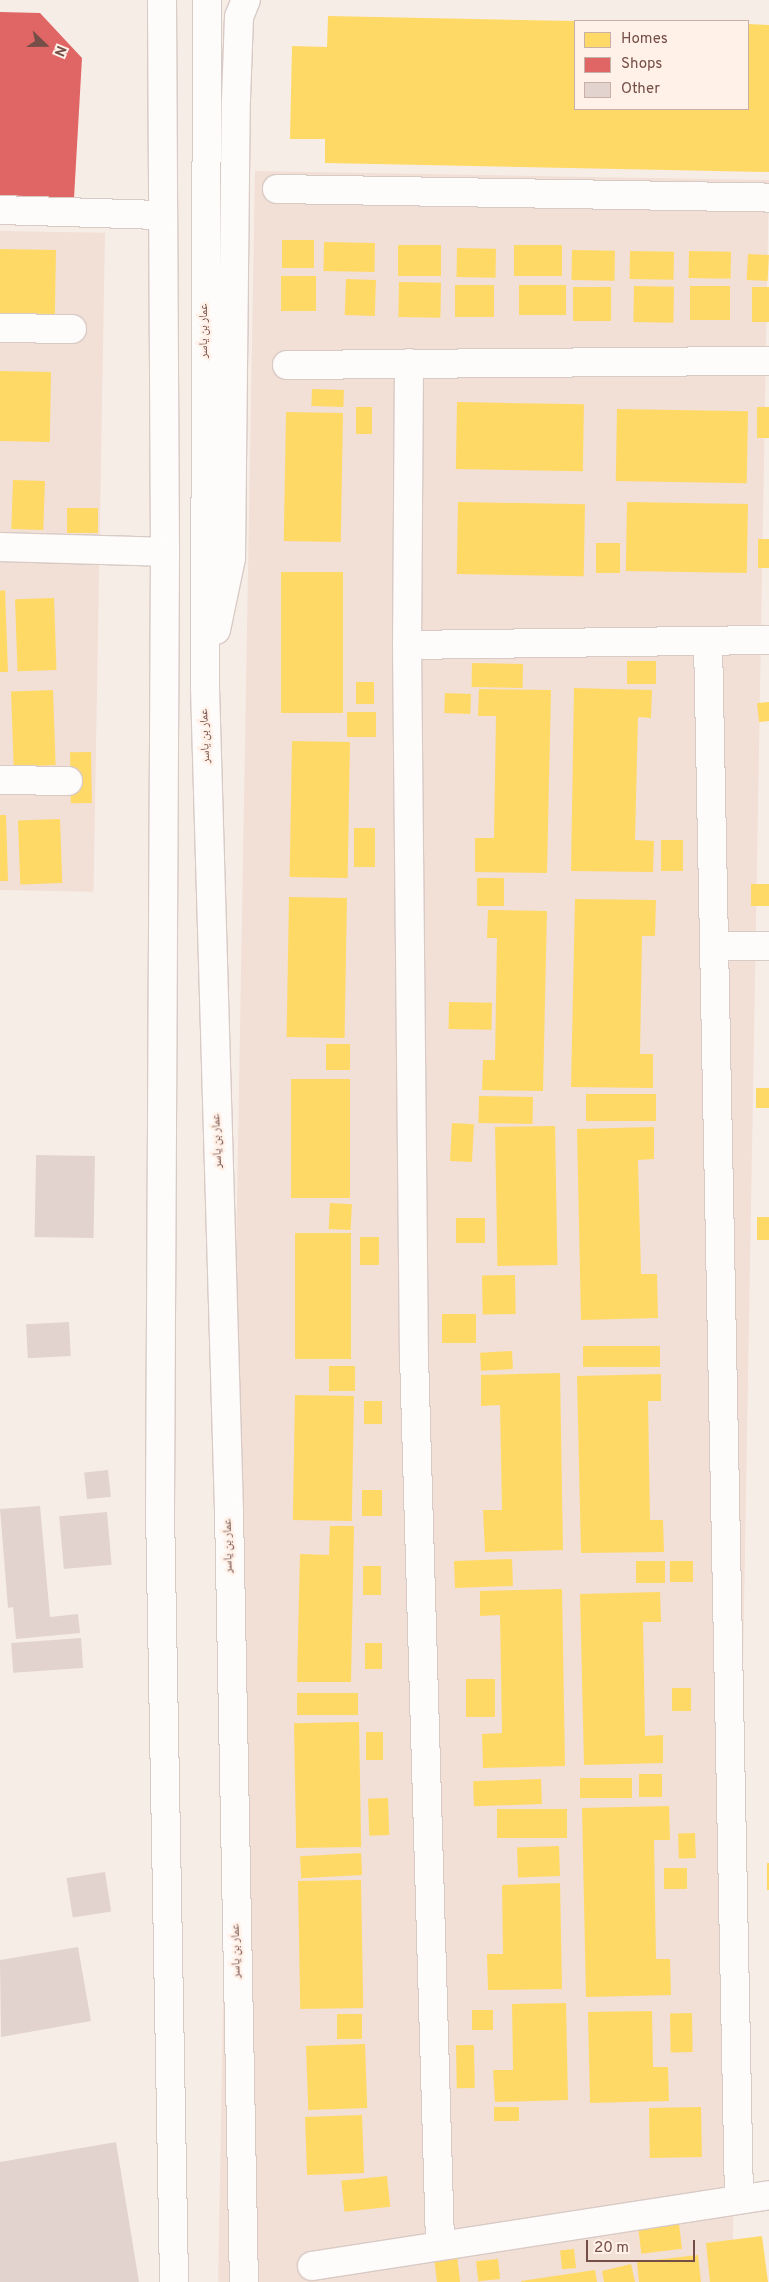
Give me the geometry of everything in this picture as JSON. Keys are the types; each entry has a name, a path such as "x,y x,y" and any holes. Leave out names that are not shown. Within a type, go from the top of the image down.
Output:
{"street":[{"path":"162,0 165,552 160,1509 174,2282"},
{"name":"عمار بن ياسر","path":"207,0 205,688 229,1521 244,2282"},
{"path":"205,688 231,558 236,99 239,16 246,0"},
{"path":"276,188 769,198"},
{"path":"0,210 163,215"},
{"path":"0,328 72,329"},
{"path":"287,364 769,361"},
{"path":"409,363 407,645 414,1356 440,2244"},
{"path":"0,547 165,552"},
{"path":"407,645 769,640"},
{"path":"708,641 739,2199"},
{"path":"0,780 68,781"},
{"path":"714,946 769,946"},
{"path":"312,2266 440,2244 769,2195"}],"shaded area":[{"path":"255,171 769,180 732,2282 218,2282"},
{"path":"0,231 105,233 93,892 0,890"}],"building: Homes":[{"path":"328,16 574,21 574,110 749,110 749,24 769,25 769,172 325,163 325,139 290,139 292,46 327,47"},
{"path":"282,240 314,240 314,268 282,268"},
{"path":"324,242 375,243 374,272 323,271"},
{"path":"398,245 441,245 441,276 398,276"},
{"path":"514,245 562,245 562,276 514,276"},
{"path":"457,248 496,249 495,278 456,277"},
{"path":"0,249 56,250 55,314 0,313"},
{"path":"572,250 615,251 614,281 571,280"},
{"path":"630,251 674,252 674,280 630,279"},
{"path":"689,251 731,252 731,279 689,278"},
{"path":"748,254 769,255 768,281 747,280"},
{"path":"281,276 316,276 316,311 281,311"},
{"path":"346,279 376,280 375,316 345,315"},
{"path":"399,282 441,283 440,318 398,317"},
{"path":"455,285 494,285 494,317 455,317"},
{"path":"519,285 566,285 566,315 519,315"},
{"path":"634,286 674,287 673,323 633,322"},
{"path":"690,286 730,286 730,320 690,320"},
{"path":"573,287 611,287 611,321 573,321"},
{"path":"752,287 769,287 769,322 752,322"},
{"path":"0,371 51,372 50,442 0,441"},
{"path":"312,389 344,390 343,407 311,406"},
{"path":"457,402 584,404 583,471 456,469"},
{"path":"356,407 372,407 372,434 356,434"},
{"path":"757,407 769,407 769,438 757,438"},
{"path":"617,409 748,411 747,483 616,481"},
{"path":"286,412 343,413 341,542 284,541"},
{"path":"13,480 45,481 43,530 11,529"},
{"path":"458,502 585,504 584,576 457,574"},
{"path":"627,502 748,504 747,573 626,571"},
{"path":"67,508 98,508 98,533 67,533"},
{"path":"758,539 769,539 769,568 758,568"},
{"path":"596,543 620,543 620,573 596,573"},
{"path":"281,572 343,572 343,713 281,713"},
{"path":"5,590 8,672 0,672 0,591"},
{"path":"54,598 57,670 18,671 15,599"},
{"path":"627,661 656,661 656,684 627,684"},
{"path":"472,663 523,664 523,688 472,687"},
{"path":"356,682 374,682 374,704 356,704"},
{"path":"574,688 652,690 651,718 638,717 635,840 654,841 653,872 571,871"},
{"path":"479,689 551,690 547,873 475,872 475,838 494,838 496,716 478,716"},
{"path":"53,690 56,765 14,766 11,691"},
{"path":"445,693 471,694 470,714 444,713"},
{"path":"769,702 769,721 759,722 757,703"},
{"path":"347,712 376,712 376,737 347,737"},
{"path":"292,741 350,742 348,878 290,877"},
{"path":"70,752 91,752 92,803 71,803"},
{"path":"0,815 6,815 8,881 0,881"},
{"path":"60,819 62,883 20,884 18,820"},
{"path":"354,828 375,828 375,867 354,867"},
{"path":"661,840 683,840 683,871 661,871"},
{"path":"477,878 504,878 504,906 477,906"},
{"path":"751,884 769,884 769,906 751,906"},
{"path":"289,897 347,898 345,1038 287,1037"},
{"path":"575,899 656,900 655,936 642,936 640,1054 653,1054 653,1088 571,1087"},
{"path":"488,910 547,911 543,1091 482,1090 483,1060 495,1060 497,938 487,938"},
{"path":"449,1002 492,1003 492,1030 449,1029"},
{"path":"326,1044 350,1044 350,1070 326,1070"},
{"path":"291,1079 350,1079 350,1198 291,1198"},
{"path":"756,1088 769,1088 769,1108 756,1108"},
{"path":"586,1094 656,1094 656,1121 586,1121"},
{"path":"479,1096 533,1097 533,1124 479,1123"},
{"path":"452,1123 474,1124 472,1162 450,1161"},
{"path":"555,1126 557,1265 497,1266 495,1127"},
{"path":"654,1127 654,1159 638,1160 641,1274 657,1274 658,1318 581,1320 577,1129"},
{"path":"330,1203 352,1204 351,1230 329,1229"},
{"path":"757,1217 769,1217 769,1240 757,1240"},
{"path":"456,1218 485,1218 485,1243 456,1243"},
{"path":"295,1233 351,1233 351,1359 295,1359"},
{"path":"360,1237 379,1237 379,1265 360,1265"},
{"path":"515,1275 516,1314 483,1315 482,1276"},
{"path":"442,1314 476,1314 476,1343 442,1343"},
{"path":"583,1346 660,1346 660,1367 583,1367"},
{"path":"512,1351 513,1369 481,1371 480,1353"},
{"path":"329,1366 355,1366 355,1391 329,1391"},
{"path":"560,1373 563,1550 485,1552 483,1510 502,1510 500,1405 481,1406 481,1375"},
{"path":"661,1374 661,1401 648,1401 650,1520 663,1520 664,1552 581,1553 577,1376"},
{"path":"295,1395 354,1396 352,1521 293,1520"},
{"path":"364,1401 382,1401 382,1424 364,1424"},
{"path":"362,1490 382,1490 382,1516 362,1516"},
{"path":"330,1526 354,1526 351,1682 297,1682 300,1554 329,1555"},
{"path":"512,1559 513,1586 455,1588 454,1561"},
{"path":"636,1561 665,1561 665,1583 636,1583"},
{"path":"670,1561 693,1561 693,1582 670,1582"},
{"path":"363,1566 381,1566 381,1595 363,1595"},
{"path":"562,1589 565,1766 483,1768 482,1734 502,1733 500,1615 480,1616 480,1591"},
{"path":"660,1592 661,1622 643,1622 645,1736 663,1735 663,1763 584,1765 580,1594"},
{"path":"365,1643 382,1643 382,1669 365,1669"},
{"path":"466,1679 495,1679 495,1717 466,1717"},
{"path":"672,1688 691,1688 691,1711 672,1711"},
{"path":"297,1693 358,1693 358,1715 297,1715"},
{"path":"359,1722 361,1847 296,1848 294,1723"},
{"path":"366,1732 383,1732 383,1760 366,1760"},
{"path":"639,1774 662,1774 662,1797 639,1797"},
{"path":"580,1778 632,1778 632,1798 580,1798"},
{"path":"541,1779 542,1804 474,1806 473,1781"},
{"path":"388,1798 389,1835 369,1836 368,1799"},
{"path":"669,1806 670,1840 654,1840 656,1959 670,1959 671,1995 586,1997 582,1808"},
{"path":"497,1809 567,1809 567,1838 497,1838"},
{"path":"695,1833 696,1858 679,1859 678,1834"},
{"path":"559,1846 560,1876 518,1877 517,1847"},
{"path":"361,1853 362,1875 301,1878 300,1856"},
{"path":"767,1863 769,1863 769,1890 767,1890"},
{"path":"664,1868 687,1868 687,1889 664,1889"},
{"path":"361,1880 363,2008 300,2009 298,1881"},
{"path":"560,1883 562,1989 488,1990 487,1954 503,1954 502,1885"},
{"path":"566,2003 568,2100 495,2102 493,2070 513,2070 512,2004"},
{"path":"472,2010 493,2010 493,2030 472,2030"},
{"path":"652,2011 653,2067 668,2067 669,2101 590,2103 588,2012"},
{"path":"670,2013 692,2013 693,2052 671,2052"},
{"path":"337,2014 362,2014 362,2039 337,2039"},
{"path":"365,2044 367,2108 308,2110 306,2046"},
{"path":"456,2045 474,2045 475,2088 457,2088"},
{"path":"494,2107 519,2107 519,2121 494,2121"},
{"path":"701,2107 702,2157 650,2158 649,2108"},
{"path":"362,2115 364,2173 307,2175 305,2117"},
{"path":"387,2176 390,2207 344,2212 341,2181"},
{"path":"679,2224 682,2249 641,2254 638,2229"},
{"path":"762,2236 768,2282 710,2282 706,2243"},
{"path":"574,2249 576,2268 562,2269 560,2250"},
{"path":"698,2255 701,2282 639,2282 637,2262"},
{"path":"457,2256 460,2282 437,2282 434,2259"},
{"path":"498,2259 500,2279 478,2281 476,2261"},
{"path":"631,2264 635,2282 604,2282 602,2271"},
{"path":"595,2270 597,2282 521,2281"}],"building: Shops":[{"path":"0,12 40,13 82,58 74,198 0,195"}],"building: Other":[{"path":"36,1155 95,1156 94,1238 35,1237"},
{"path":"69,1322 71,1356 28,1358 26,1324"},
{"path":"108,1470 111,1497 87,1499 84,1473"},
{"path":"40,1506 50,1617 78,1614 80,1633 16,1639 13,1607 8,1608 0,1509"},
{"path":"107,1512 112,1565 64,1569 59,1516"},
{"path":"81,1638 83,1668 13,1673 11,1643"},
{"path":"105,1872 111,1912 73,1918 66,1878"},
{"path":"78,1947 91,2021 1,2037 0,1960"},
{"path":"116,2142 139,2282 0,2282 0,2162"}]}
